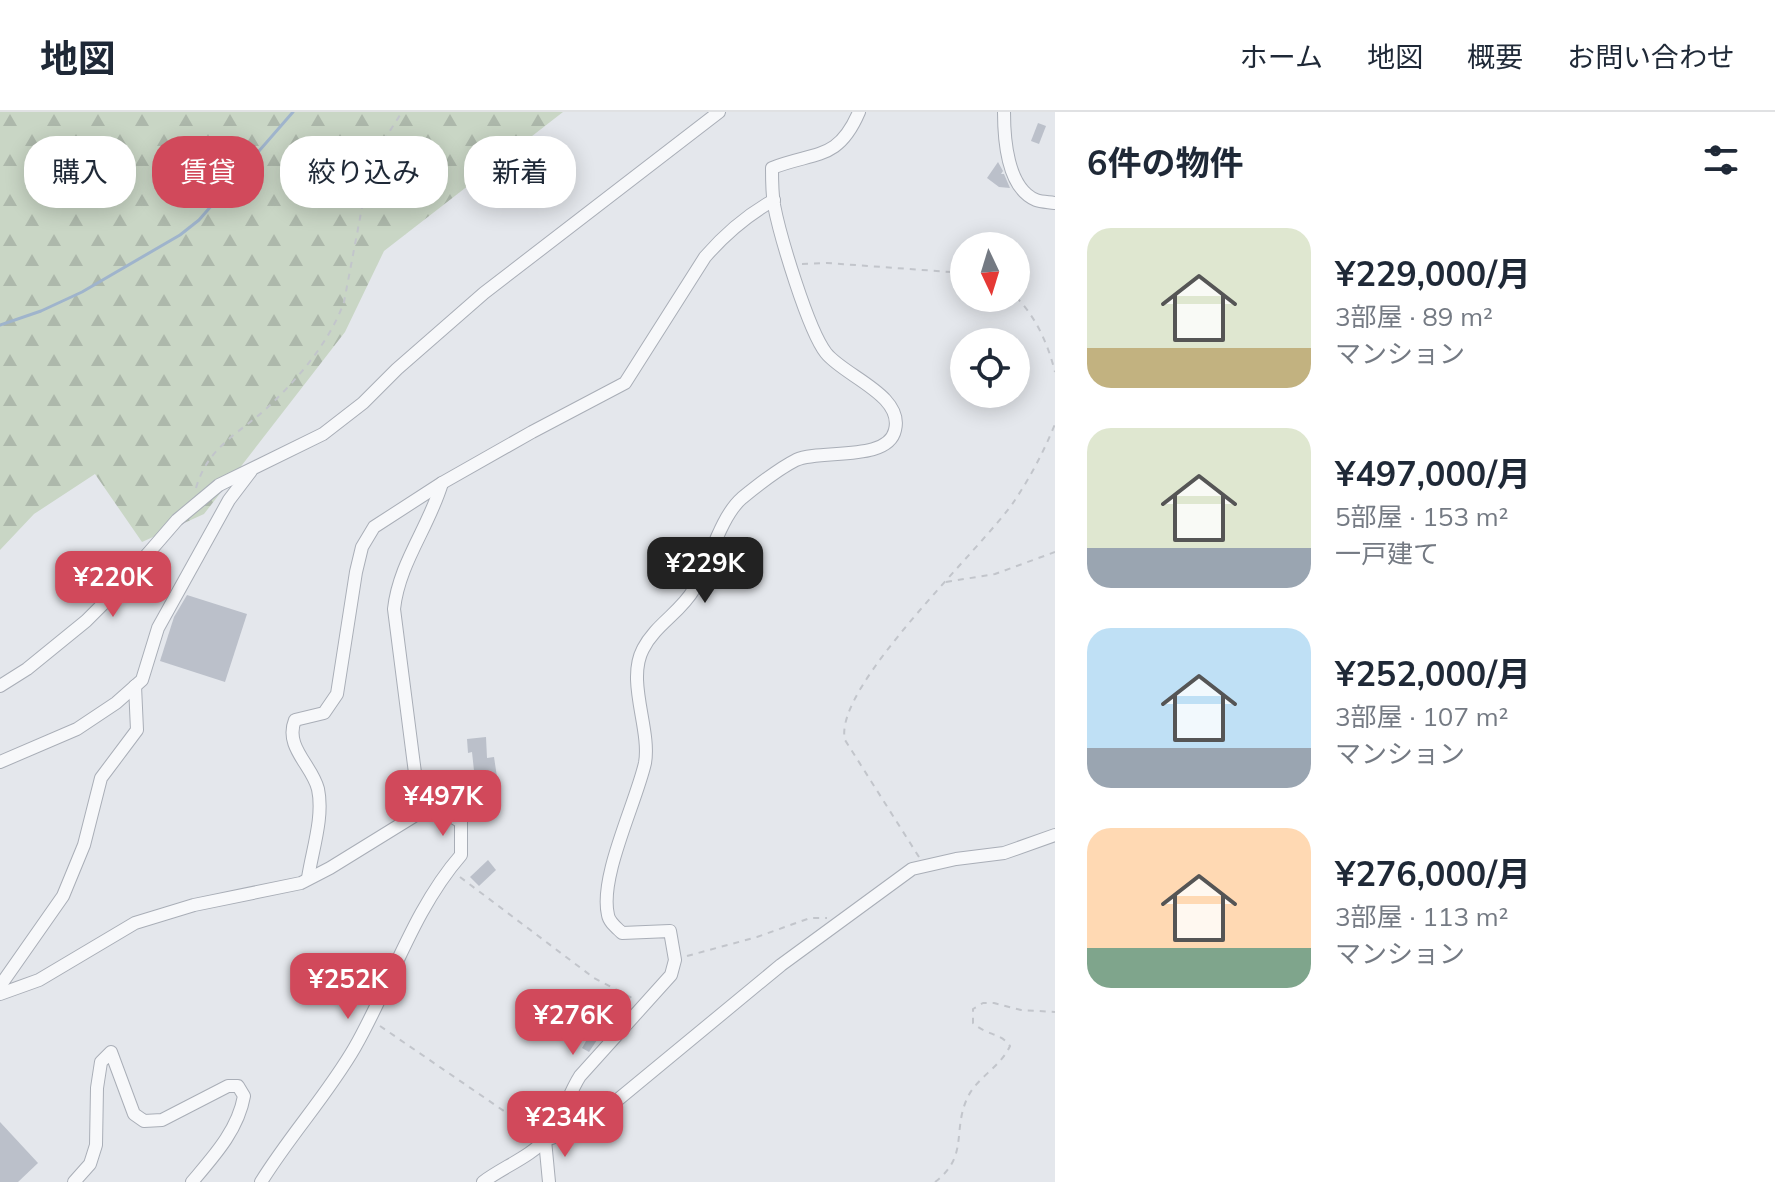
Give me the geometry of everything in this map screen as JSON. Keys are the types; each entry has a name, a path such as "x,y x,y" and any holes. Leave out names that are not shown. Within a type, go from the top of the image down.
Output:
{"street":[{"path":"0,686 27,669 86,621 177,520 219,485 323,434 363,403 484,293 719,112"},
{"path":"549,1182 545,1140 556,1126 568,1093 671,975 675,960 670,931 622,933 608,918 606,894 609,881 646,759 637,668 643,649 694,589 738,501 795,461 809,456 877,450 889,441 896,430 889,401 850,374 820,345 792,265 774,200 772,168 842,143 859,112"},
{"path":"1004,112 1007,162 1018,183 1035,200 1055,203"},
{"path":"308,878 319,814 319,791 294,747 292,728 295,720 324,713 337,694 356,572 362,547 374,527 442,483 625,383 639,366 705,257 751,213 774,200"},
{"path":"0,762 77,729 116,703 142,680 158,628 229,500 253,469"},
{"path":"420,812 394,609 402,573 442,483"},
{"path":"2,982 63,896 84,845 101,778 137,730 135,686"},
{"path":"0,994 39,980 135,923 194,905 301,883 420,812 441,810 461,822 461,855 449,869 415,926 355,1048 261,1182"},
{"path":"483,1182 545,1140 570,1132 609,1107 781,965 912,869 1021,849 1055,835"},
{"path":"74,1182 90,1164 96,1145 97,1088 101,1062 111,1052 134,1114 144,1121 162,1120 228,1086 238,1086 244,1096 241,1112 221,1146 192,1182"}],"path":[{"path":"191,509 197,483 220,446 285,391 324,342 337,320 344,302 369,171 379,148 402,112"},
{"path":"792,265 827,263 950,272"},
{"path":"1030,312 1051,355 1055,372"},
{"path":"924,865 845,740 843,732 862,686 899,635 1016,499 1055,424"},
{"path":"945,583 995,574 1055,552"},
{"path":"449,869 594,978 633,998 643,1007"},
{"path":"675,960 810,918 845,917"},
{"path":"935,1182 954,1162 966,1101 1005,1058 1010,1046 1004,1038 983,1033 973,1023 973,1009 983,1003 994,1003 1021,1010 1055,1012"},
{"path":"370,1018 545,1140"}],"green space":[{"path":"0,112 563,112 532,136 464,136 464,189 448,201 448,136 280,136 280,208 439,208 384,251 345,332 204,514 142,542 95,474 34,514 0,550"}],"building":[{"path":"1038,123 1046,126 1039,144 1031,141"},
{"path":"998,162 1010,188 999,187 987,178"},
{"path":"187,595 247,614 225,682 160,661 174,617"},
{"path":"486,737 487,758 494,757 497,777 475,780 472,752 468,753 467,739"},
{"path":"488,860 496,870 479,886 470,877"},
{"path":"618,1007 626,1012 611,1028 607,1025"},
{"path":"589,1036 597,1040 589,1052 582,1048"},
{"path":"0,1122 38,1163 18,1182 0,1182"}],"waterway":[{"path":"0,325 82,292 180,235 199,220 293,112"}]}
